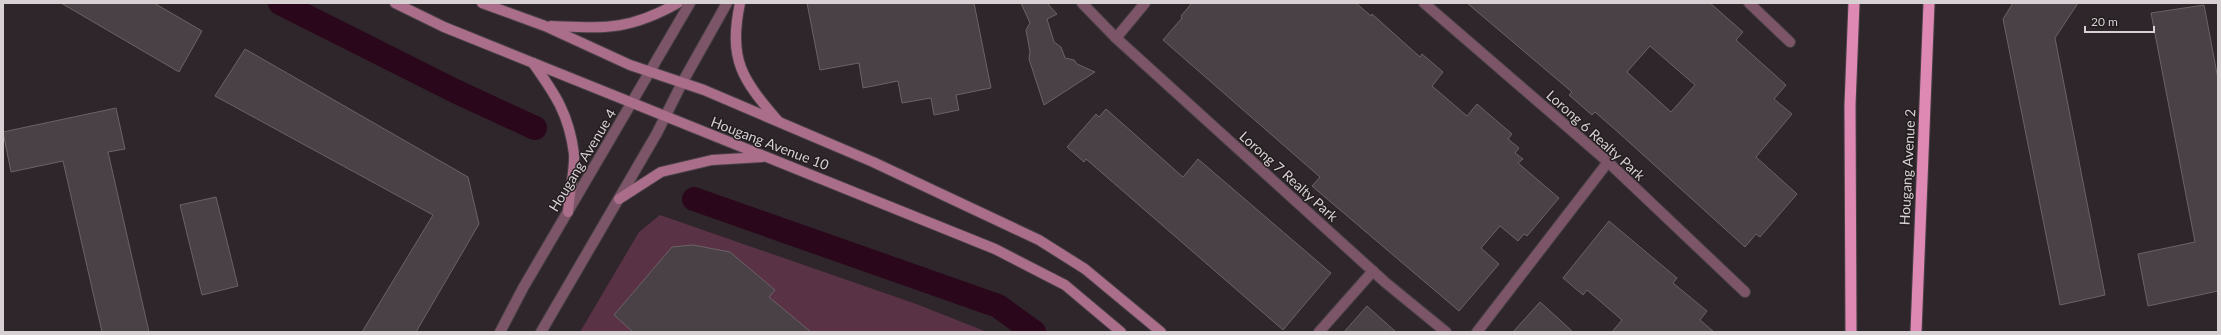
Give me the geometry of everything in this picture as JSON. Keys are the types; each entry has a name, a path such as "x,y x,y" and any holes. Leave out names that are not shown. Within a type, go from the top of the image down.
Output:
{"highway":[{"path":"1851,332 1850,106 1854,3"},
{"name":"Hougang Avenue 2","path":"1916,332 1929,3"}],"main road":[{"name":"Hougang Avenue 10","path":"395,3 444,28 632,103 665,118 861,194 1020,262 1065,285 1121,332"},
{"name":"Hougang Avenue 10","path":"482,3 545,26 650,72 682,83 872,162 1039,240 1085,269 1161,332"},
{"path":"545,26 614,27 654,16 678,3"},
{"path":"740,3 735,42 736,53 741,69 754,93 780,123"},
{"path":"533,63 559,99 565,114 574,155 568,212"},
{"path":"619,199 660,172 712,160 766,157"}],"street":[{"name":"Hougang Avenue 4","path":"500,332 523,288 690,3"},
{"path":"541,332 665,118 682,83 727,3"},
{"name":"Lorong 7 Realty Park","path":"1082,3 1116,38 1373,271 1446,332"},
{"path":"1116,38 1145,3"},
{"name":"Lorong 6 Realty Park","path":"1424,3 1608,162 1745,292"},
{"path":"1749,3 1790,42"},
{"path":"1477,332 1608,162"},
{"path":"1319,332 1373,271"}],"shaded area":[{"path":"660,215 919,305 987,332 580,332 639,232"}],"building":[{"path":"61,3 154,3 202,31 179,72"},
{"path":"807,3 974,3 991,88 956,95 959,110 934,115 931,98 902,103 898,81 863,88 859,63 820,70"},
{"path":"1021,3 1047,3 1057,14 1047,19 1054,42 1061,47 1065,58 1074,60 1077,64 1095,72 1044,105 1029,59 1030,52 1026,30 1030,23"},
{"path":"1192,3 1356,3 1371,16 1372,14 1420,57 1422,54 1443,72 1432,86 1467,116 1477,104 1512,134 1508,139 1519,148 1515,153 1523,159 1518,163 1559,198 1527,236 1524,234 1518,241 1500,226 1481,248 1499,264 1459,311 1312,186 1320,177 1163,40 1182,18 1181,16"},
{"path":"1467,3 1710,3 1743,32 1736,40 1786,85 1774,99 1792,114 1756,157 1797,194 1760,237 1756,234 1745,247 1595,112 1592,115 1569,95 1572,92","holes":["1650,46 1695,85 1671,112 1627,72"]},
{"path":"2013,3 2078,3 2055,38 2105,295 2060,305 2003,19"},
{"path":"2204,5 2218,79 2218,291 2148,306 2138,254 2195,242 2151,13"},
{"path":"245,49 468,177 479,224 416,332 362,332 433,215 215,96"},
{"path":"116,108 125,149 108,152 149,332 102,332 63,161 11,172 3,132"},
{"path":"1106,109 1183,177 1198,159 1331,273 1283,330 1086,159 1084,162 1067,147 1096,114 1099,117"},
{"path":"216,197 238,286 202,295 180,205"},
{"path":"1609,221 1677,278 1673,283 1707,311 1700,320 1714,332 1612,332 1622,320 1587,290 1583,295 1563,278"},
{"path":"693,245 730,252 775,290 769,297 811,332 633,332 614,315 672,247"},
{"path":"1540,302 1549,310 1573,332 1513,332"},
{"path":"1367,306 1396,332 1344,332"}],"waterway":[{"path":"280,3 455,91 535,128"},
{"path":"694,199 998,306 1034,332"}]}
